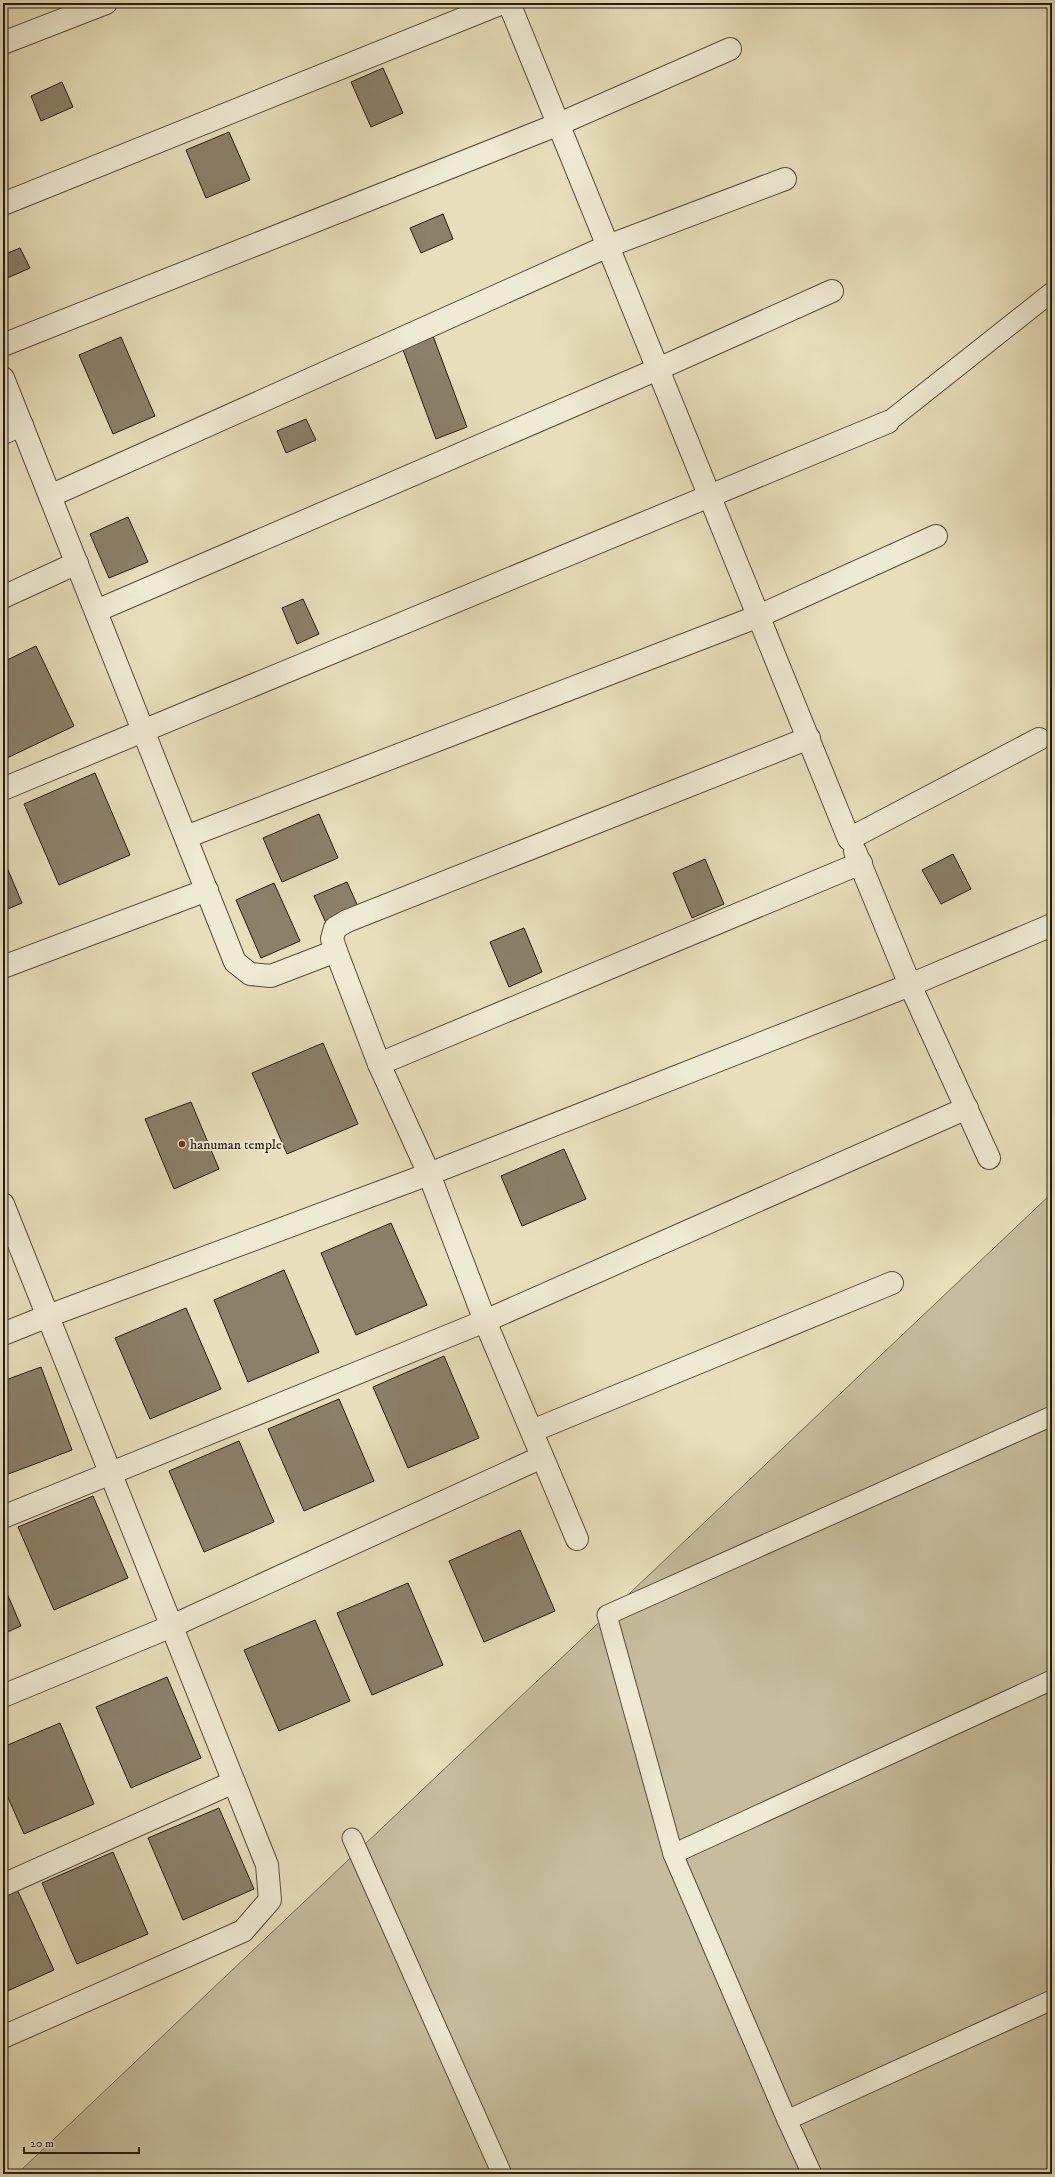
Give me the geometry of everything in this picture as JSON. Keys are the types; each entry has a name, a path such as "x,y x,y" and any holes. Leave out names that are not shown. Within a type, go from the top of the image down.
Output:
{"street":[{"path":"3,43 106,3"},
{"path":"3,204 502,3"},
{"path":"509,3 849,839 861,863 910,985 989,1158"},
{"path":"3,345 559,124 730,49"},
{"path":"50,496 608,246 785,179"},
{"path":"96,611 658,369 832,291"},
{"path":"3,378 12,429 50,496 235,962 250,974 271,976 336,951"},
{"path":"3,790 143,730 888,422"},
{"path":"186,837 759,616 936,536"},
{"path":"3,597 77,563"},
{"path":"578,1539 484,1321 430,1174 379,1064 332,939 335,928 347,920 809,738"},
{"path":"849,839 1039,739"},
{"path":"379,1064 861,863"},
{"path":"3,967 207,890"},
{"path":"3,1334 430,1174 910,985 1052,925"},
{"path":"3,1517 110,1472 484,1321 967,1108"},
{"path":"3,1204 267,1865 270,1900 243,1931 3,2037"},
{"path":"532,1431 892,1283"},
{"path":"3,1696 172,1626 542,1457"},
{"path":"3,1885 234,1782"}],"lane":[{"path":"888,422 1052,292"},
{"path":"812,2174 787,2120 673,1854 607,1615 1052,1416"},
{"path":"673,1854 1052,1680"},
{"path":"352,1838 502,2174"},
{"path":"787,2120 1052,2000"}],"shaded area":[{"path":"1052,1193 1052,2174 17,2174"}],"building":[{"path":"383,68 403,113 371,127 351,82"},
{"path":"62,82 73,107 41,121 31,96"},
{"path":"229,132 250,180 206,198 186,150"},
{"path":"443,214 453,239 421,253 410,228"},
{"path":"20,248 30,268 3,280 3,255"},
{"path":"433,336 467,427 436,439 402,347"},
{"path":"121,337 155,416 113,434 79,355"},
{"path":"306,419 316,440 286,453 277,431"},
{"path":"128,517 148,562 109,578 90,534"},
{"path":"303,599 319,634 297,644 282,608"},
{"path":"36,646 74,726 5,759 3,755 3,662"},
{"path":"95,773 130,855 59,885 24,804"},
{"path":"319,814 338,858 282,882 263,838"},
{"path":"953,854 971,889 941,904 922,870"},
{"path":"3,858 22,903 3,911"},
{"path":"705,859 724,904 692,918 673,873"},
{"path":"347,882 359,909 326,923 314,896"},
{"path":"274,883 300,941 261,958 236,900"},
{"path":"524,928 542,972 509,987 490,942"},
{"path":"323,1043 358,1124 287,1154 252,1073"},
{"name":"hanuman temple","path":"191,1102 219,1169 174,1189 145,1119"},
{"path":"564,1149 586,1199 522,1226 501,1176"},
{"path":"391,1223 427,1305 356,1335 321,1253"},
{"path":"284,1270 319,1352 248,1382 214,1300"},
{"path":"186,1308 221,1389 150,1419 115,1338"},
{"path":"444,1356 479,1438 408,1468 373,1387"},
{"path":"41,1367 72,1450 3,1476 3,1381"},
{"path":"339,1399 374,1481 304,1511 268,1429"},
{"path":"239,1441 274,1522 204,1552 169,1471"},
{"path":"93,1496 128,1578 54,1610 18,1527"},
{"path":"520,1530 555,1611 484,1642 449,1561"},
{"path":"408,1583 443,1665 372,1695 337,1613"},
{"path":"3,1584 21,1626 3,1634"},
{"path":"315,1620 350,1701 279,1731 244,1650"},
{"path":"167,1677 201,1758 131,1788 96,1707"},
{"path":"60,1723 94,1804 24,1834 3,1786 3,1747"},
{"path":"219,1808 254,1889 183,1920 148,1838"},
{"path":"113,1852 148,1934 77,1964 42,1883"},
{"path":"17,1889 54,1970 3,1993 3,1896"}],"place":[{"name":"hanuman temple","path":"182,1144"}]}
